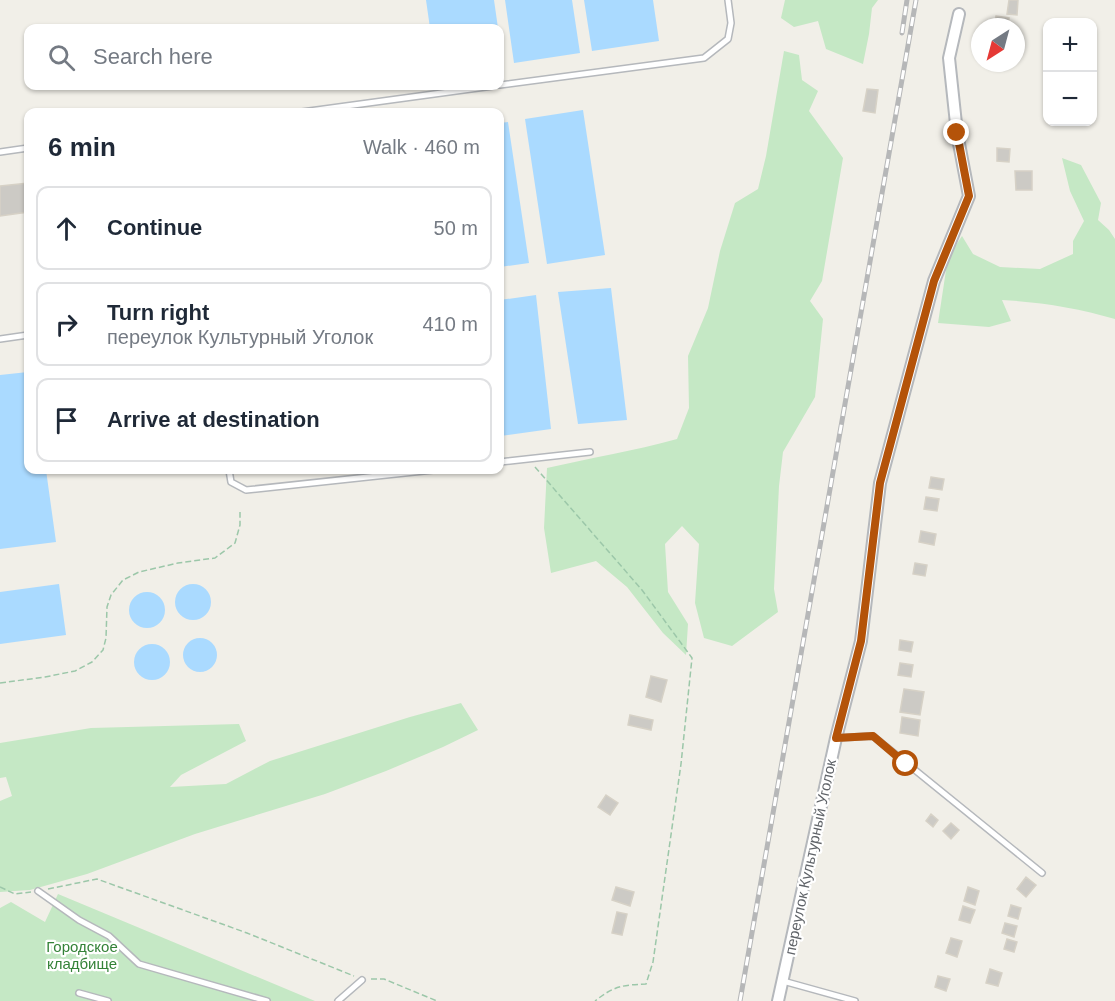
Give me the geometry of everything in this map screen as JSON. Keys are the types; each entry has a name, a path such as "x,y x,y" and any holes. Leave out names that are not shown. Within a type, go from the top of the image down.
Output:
{"street":[{"name":"переулок Культурный Уголок","path":"777,1001 836,738 861,641 880,483 934,281 969,196 957,133 949,57 959,14"}],"lane":[{"path":"504,84 704,58 728,39 731,23 728,0"},
{"path":"331,108 464,90"},
{"path":"0,152 24,149"},
{"path":"0,339 24,336"},
{"path":"504,462 590,452"},
{"path":"230,474 231,482 246,490 396,474"},
{"path":"836,738 873,736 1041,873"},
{"path":"38,891 79,920 109,936 139,964 267,1001"},
{"path":"338,1001 362,980"},
{"path":"783,981 855,1001"},
{"path":"79,993 108,1001"}],"path":[{"path":"528,459 642,590 692,658 681,764 653,962 646,984 625,985 607,991 595,1001"},
{"path":"0,682 75,671 92,662 103,650 106,638 107,608 111,595 123,580 139,572 215,558 235,543 240,525 240,512"},
{"path":"0,887 15,894 98,879 247,933 362,980 384,978 437,1001"}],"green space":[{"path":"785,0 878,0 872,8 863,64 826,49 818,21 794,27 781,18"},
{"path":"784,51 799,55 802,80 818,91 809,111 843,158 822,281 810,301 823,319 815,397 783,452 774,589 778,612 732,646 704,638 695,603 699,544 682,526 665,544 668,592 688,624 686,655 663,633 627,587 596,561 551,573 544,528 547,468 677,439 689,408 688,356 708,308 720,251 735,203 758,189"},
{"path":"1062,158 1081,165 1101,203 1098,220 1115,239 1115,319 1059,306 1002,300 1011,321 989,327 938,323 948,257 962,236 973,254 1000,267 1040,269 1073,254 1073,241 1084,221 1070,191"},
{"path":"461,703 478,730 386,771 325,794 195,834 87,874 30,890 0,892 0,801 12,796 6,777 0,778 0,743 91,728 239,724 246,741 181,775 170,787 226,784 270,761"},
{"name":"Городское кладбище","path":"58,894 315,1001 0,1001 0,908 11,902 45,922"}],"water":[{"path":"426,0 494,0 497,24 429,24"},
{"path":"505,0 572,0 580,53 514,63"},
{"path":"584,0 653,0 659,41 592,51"},
{"path":"583,110 605,255 547,264 525,119"},
{"path":"504,122 508,122 529,263 504,266"},
{"path":"611,288 627,420 578,424 558,292"},
{"path":"536,295 551,429 504,435 504,299"},
{"path":"24,372 24,474 47,474 56,542 0,549 0,375"},
{"path":"59,584 66,635 0,644 0,592"},
{"path":"193,584 206,589 211,602 206,615 193,620 180,615 175,602 180,589"},
{"path":"147,592 160,597 165,610 160,623 147,628 134,623 129,610 134,597"},
{"path":"200,638 212,643 217,655 212,667 200,672 188,667 183,655 188,643"},
{"path":"152,644 165,649 170,662 165,675 152,680 139,675 134,662 139,649"}],"building":[{"path":"1009,0 1018,0 1017,15 1007,14"},
{"path":"867,89 878,90 875,113 863,111"},
{"path":"997,148 1010,149 1009,162 997,161"},
{"path":"1015,171 1032,171 1032,190 1016,190"},
{"path":"24,183 24,213 0,216 0,186"},
{"path":"931,477 944,479 942,490 929,488"},
{"path":"926,497 939,499 937,511 924,509"},
{"path":"921,531 936,534 934,545 919,542"},
{"path":"915,563 927,565 925,576 913,574"},
{"path":"900,640 913,642 911,652 899,650"},
{"path":"900,663 913,665 911,677 898,675"},
{"path":"651,676 667,680 661,702 646,697"},
{"path":"904,689 924,692 920,715 900,712"},
{"path":"630,715 653,720 651,730 628,725"},
{"path":"902,717 920,720 918,736 900,733"},
{"path":"606,795 618,803 610,815 598,807"},
{"path":"931,814 938,820 933,827 926,821"},
{"path":"951,823 959,830 951,839 943,831"},
{"path":"1026,877 1036,885 1026,897 1017,889"},
{"path":"616,887 634,892 630,906 612,900"},
{"path":"968,887 979,891 975,905 964,901"},
{"path":"1011,905 1021,908 1018,919 1008,916"},
{"path":"963,906 975,910 970,923 959,920"},
{"path":"617,912 627,914 622,935 612,933"},
{"path":"1005,923 1017,926 1014,937 1002,933"},
{"path":"951,938 962,941 957,957 946,953"},
{"path":"1007,939 1017,942 1014,952 1004,949"},
{"path":"990,969 1002,973 998,986 986,983"},
{"path":"938,976 950,979 946,991 935,987"}],"railway":[{"path":"902,33 907,0"},
{"path":"740,1001 916,0"}],"route":[{"path":"906,764 873,736 836,738 861,641 880,483 934,281 969,196 957,133"}]}
